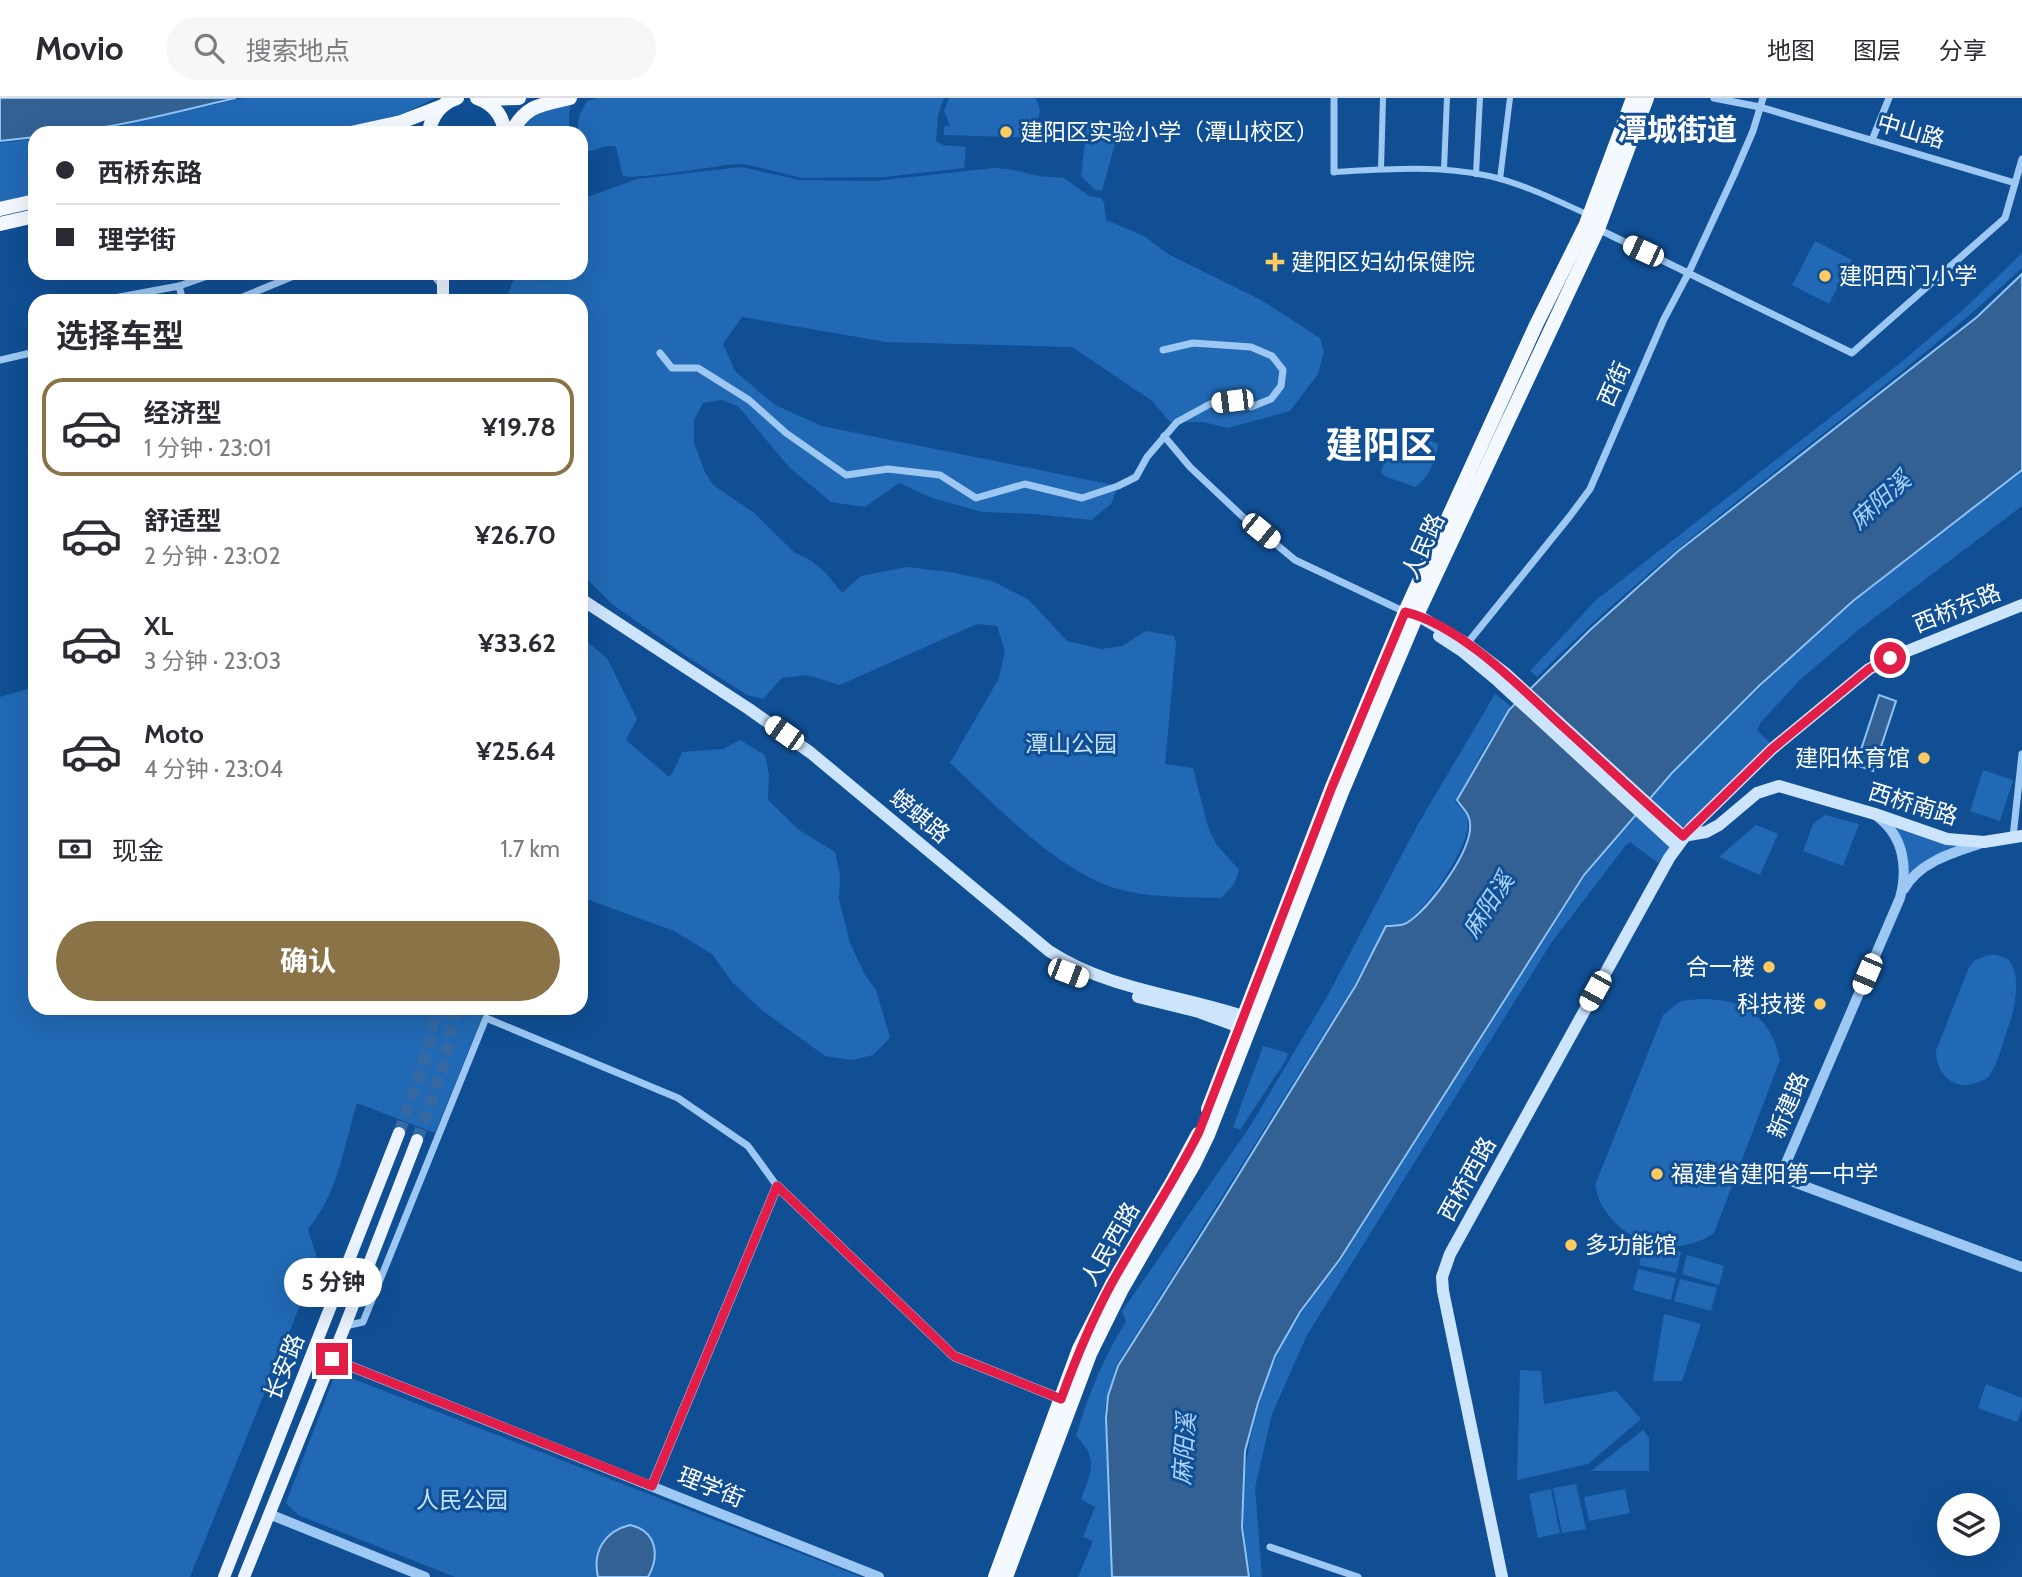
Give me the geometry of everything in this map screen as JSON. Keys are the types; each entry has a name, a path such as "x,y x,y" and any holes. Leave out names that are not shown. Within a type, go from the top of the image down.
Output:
{"highway":[{"path":"383,126 401,122 457,98"},
{"path":"480,99 519,98"},
{"path":"514,126 526,111 536,106 570,98"},
{"name":"人民路","path":"1591,223 1633,98"},
{"name":"人民路","path":"1246,1022 1332,787 1412,616 1526,347 1591,223 1647,98"},
{"path":"480,99 499,113 505,126"},
{"path":"431,126 440,107"},
{"path":"0,209 28,203"},
{"path":"0,224 28,218"},
{"name":"人民西路","path":"995,1577 1079,1349 1113,1282 1199,1132 1246,1022"},
{"name":"人民西路","path":"1006,1577 1090,1354 1122,1289 1208,1135 1246,1022"}],"main road":[{"name":"螃蜞路","path":"588,604 837,773 1064,961 1120,984 1202,1003 1246,1022"},
{"name":"西桥东路","path":"1675,837 1772,749 1869,669 2022,605"},
{"path":"588,611 814,764 1046,958 1068,973 1114,990 1246,1022"},
{"path":"1412,616 1464,647 1502,677 1675,837"},
{"name":"西桥南路","path":"1675,837 1706,832 1719,825 1757,793 1779,786 1875,814 1947,839 1984,842 2018,836"},
{"name":"西桥西路","path":"1502,1577 1443,1291 1445,1266 1675,837"},
{"name":"长安路","path":"223,1577 399,1133"},
{"name":"长安路","path":"244,1577 417,1140"}],"street":[{"path":"1334,98 1334,172 1444,169 1500,179 1546,195 1591,223 1852,353 2005,218 2022,159"},
{"path":"1381,169 1383,98"},
{"path":"1444,169 1447,98"},
{"path":"1476,174 1480,98"},
{"path":"1500,179 1510,98"},
{"name":"中山路","path":"1714,98 1760,107 2015,183"},
{"name":"西街","path":"1464,647 1590,489 1664,319 1734,175 1763,98"},
{"path":"1872,140 1889,98"},
{"path":"135,294 196,280"},
{"path":"250,294 284,280"},
{"path":"179,286 181,294"},
{"path":"660,353 672,368 698,368 749,400 786,433 846,475 888,469 940,475 976,498 1024,484 1082,498 1136,477 1147,457 1177,422 1210,404 1232,401 1251,407 1271,399 1281,386 1283,370 1272,356 1251,347 1193,343 1163,350"},
{"path":"0,359 28,353"},
{"path":"1164,436 1189,467 1243,517 1296,560 1412,616"},
{"path":"2018,836 2022,754"},
{"name":"新建路","path":"1875,814 1890,829 1901,851 1905,873 1900,898 1780,1177 2022,1267"},
{"path":"1900,898 1907,884 1931,863 1984,842"},
{"path":"345,1326 363,1322 486,1017 678,1098 748,1146 777,1186 954,1356 1061,1399"},
{"path":"652,1486 777,1186"},
{"name":"理学街","path":"332,1359 879,1577"},
{"path":"269,1514 425,1577"},
{"path":"1270,1547 1336,1574 1358,1577"}],"green space":[{"path":"244,98 435,98 405,113 357,126 120,126"},
{"path":"597,98 944,98 938,115 936,141 943,145 966,147 964,168 885,177 802,178 735,164 623,176 616,147 608,146 588,151 588,126 578,126 579,116 587,101"},
{"path":"949,98 1035,98 1039,114 1031,129 1038,129 1038,138 944,135 944,126 950,126 944,111"},
{"path":"571,105 569,126 525,126 535,116"},
{"path":"1088,119 1120,126 1102,191 1095,190 1081,176"},
{"path":"28,140 28,198 0,204 0,143"},
{"name":"潭山公园","path":"741,167 800,180 874,181 994,168 1064,178 1089,196 1101,198 1106,220 1144,236 1168,254 1261,300 1320,338 1324,352 1318,374 1290,411 1228,428 1203,422 1170,422 1152,401 1072,347 886,342 742,317 723,344 735,371 775,405 822,426 1118,486 1111,504 1091,520 982,512 932,498 899,483 865,507 831,502 789,467 738,406 722,400 703,403 694,420 694,443 713,485 753,512 794,552 824,571 842,593 861,576 906,567 950,572 992,581 1029,600 1067,641 1101,649 1122,646 1146,631 1174,636 1176,643 1165,764 1193,768 1208,827 1216,844 1239,870 1234,884 1221,898 1149,895 1102,883 1078,871 1032,838 950,763 999,678 1005,651 997,626 977,624 840,685 807,675 782,678 763,699 747,695 689,658 612,604 588,580 588,294 508,294 514,280 588,280 588,197 637,179"},
{"path":"1815,241 1852,260 1829,304 1792,285"},
{"path":"2022,253 2022,268 1963,321 1653,570 1537,677 1530,671 1596,600 1904,360 1965,308"},
{"path":"1401,428 1438,444 1431,468 1415,487 1384,476 1381,471 1397,430"},
{"path":"2022,471 2022,506 1857,631 1801,679 1761,722 1757,730 1770,743 1665,858 1658,863 1630,842 1551,943 1307,1335 1272,1414 1255,1488 1262,1577 1251,1577 1245,1541 1244,1485 1256,1415 1279,1352 1299,1317 1339,1263 1585,876 1680,766 1778,670 1856,600"},
{"path":"588,643 607,658 637,719 626,740 669,777 682,752 723,749 740,740 765,755 769,774 768,800 799,830 835,852 840,875 839,899 850,943 865,975 876,990 890,1038 873,1055 852,1060 825,1056 763,1011 732,982 712,954 674,931 588,900"},
{"path":"28,689 28,1015 483,1015 435,1133 357,1103 333,1185 308,1229 318,1261 190,1577 0,1577 0,697"},
{"path":"1495,694 1511,706 1455,802 1466,814 1468,824 1461,849 1452,865 1431,898 1408,921 1398,926 1387,924 1353,987 1116,1366 1105,1407 1111,1577 1078,1577 1093,1541 1083,1537 1095,1507 1081,1499 1091,1466 1088,1451 1076,1436 1097,1377 1126,1322 1122,1311 1249,1128 1328,995 1417,826"},
{"path":"1983,770 2013,780 2000,821 1970,811"},
{"path":"1825,815 1859,824 1843,866 1803,851 1813,824"},
{"path":"1756,825 1778,834 1760,875 1719,857"},
{"path":"1896,826 1959,846 1909,875"},
{"path":"1989,955 2009,960 2013,967 2016,985 2014,1005 2000,1054 1990,1075 1982,1081 1962,1085 1943,1074 1936,1051 1969,967 1975,960"},
{"path":"1699,999 1729,1002 1753,1013 1769,1032 1780,1060 1714,1233 1684,1245 1652,1244 1638,1239 1612,1219 1601,1203 1595,1185 1663,1015 1681,1001"},
{"path":"1263,1046 1288,1053 1240,1130 1233,1127"},
{"path":"1644,1244 1681,1252 1676,1273 1639,1265"},
{"path":"1687,1255 1724,1266 1719,1285 1682,1274"},
{"path":"1638,1269 1676,1278 1671,1300 1633,1290"},
{"path":"1680,1279 1717,1288 1711,1311 1674,1301"},
{"path":"1664,1314 1701,1324 1682,1381 1653,1381"},
{"path":"1520,1370 1541,1371 1544,1404 1616,1391 1641,1419 1588,1464 1517,1480"},
{"name":"人民公园","path":"334,1377 351,1378 861,1577 455,1577 298,1515 286,1503"},
{"path":"1986,1384 2022,1398 2022,1409 2017,1422 1978,1408"},
{"path":"1643,1430 1649,1438 1649,1471 1591,1471"},
{"path":"1576,1484 1586,1529 1562,1533 1553,1488"},
{"path":"1551,1489 1560,1533 1538,1538 1529,1494"},
{"path":"1625,1489 1630,1513 1589,1521 1584,1497"}],"water":[{"path":"0,98 236,98 111,126 28,126 28,138 0,141"},
{"name":"麻阳溪","path":"2022,274 2022,470 1853,601 1759,686 1672,773 1584,875 1340,1259 1300,1312 1275,1356 1245,1451 1242,1527 1249,1577 1112,1577 1106,1418 1108,1396 1118,1366 1356,985 1386,926 1405,924 1411,920 1430,902 1450,876 1469,834 1467,813 1457,800 1509,710 1590,630 1677,552 1977,317"},
{"path":"1879,695 1896,701 1873,771 1856,765"},
{"path":"630,1525 646,1533 654,1545 654,1561 648,1577 598,1577 597,1559 602,1544 614,1532"}],"tunnel":[{"path":"399,1133 428,1050 435,1015"},
{"path":"417,1140 446,1058 453,1015"}],"place":[{"name":"建阳区实验小学（潭山校区）","path":"1006,132"},
{"name":"建阳区妇幼保健院","path":"1275,262"},
{"name":"建阳西门小学","path":"1825,276"},
{"name":"建阳体育馆","path":"1924,758"},
{"name":"合一楼","path":"1769,967"},
{"name":"科技楼","path":"1820,1004"},
{"name":"福建省建阳第一中学","path":"1657,1174"},
{"name":"多功能馆","path":"1571,1245"}],"district":[{"name":"潭城街道","path":"1677,129"},
{"name":"建阳区","path":"1381,444"}],"route":[{"path":"332,1359 652,1486 777,1186 954,1356 1061,1399 1079,1349 1113,1282 1199,1132 1332,787 1405,612 1442,628 1498,667 1683,836 1772,749 1869,669 1890,658"}]}
